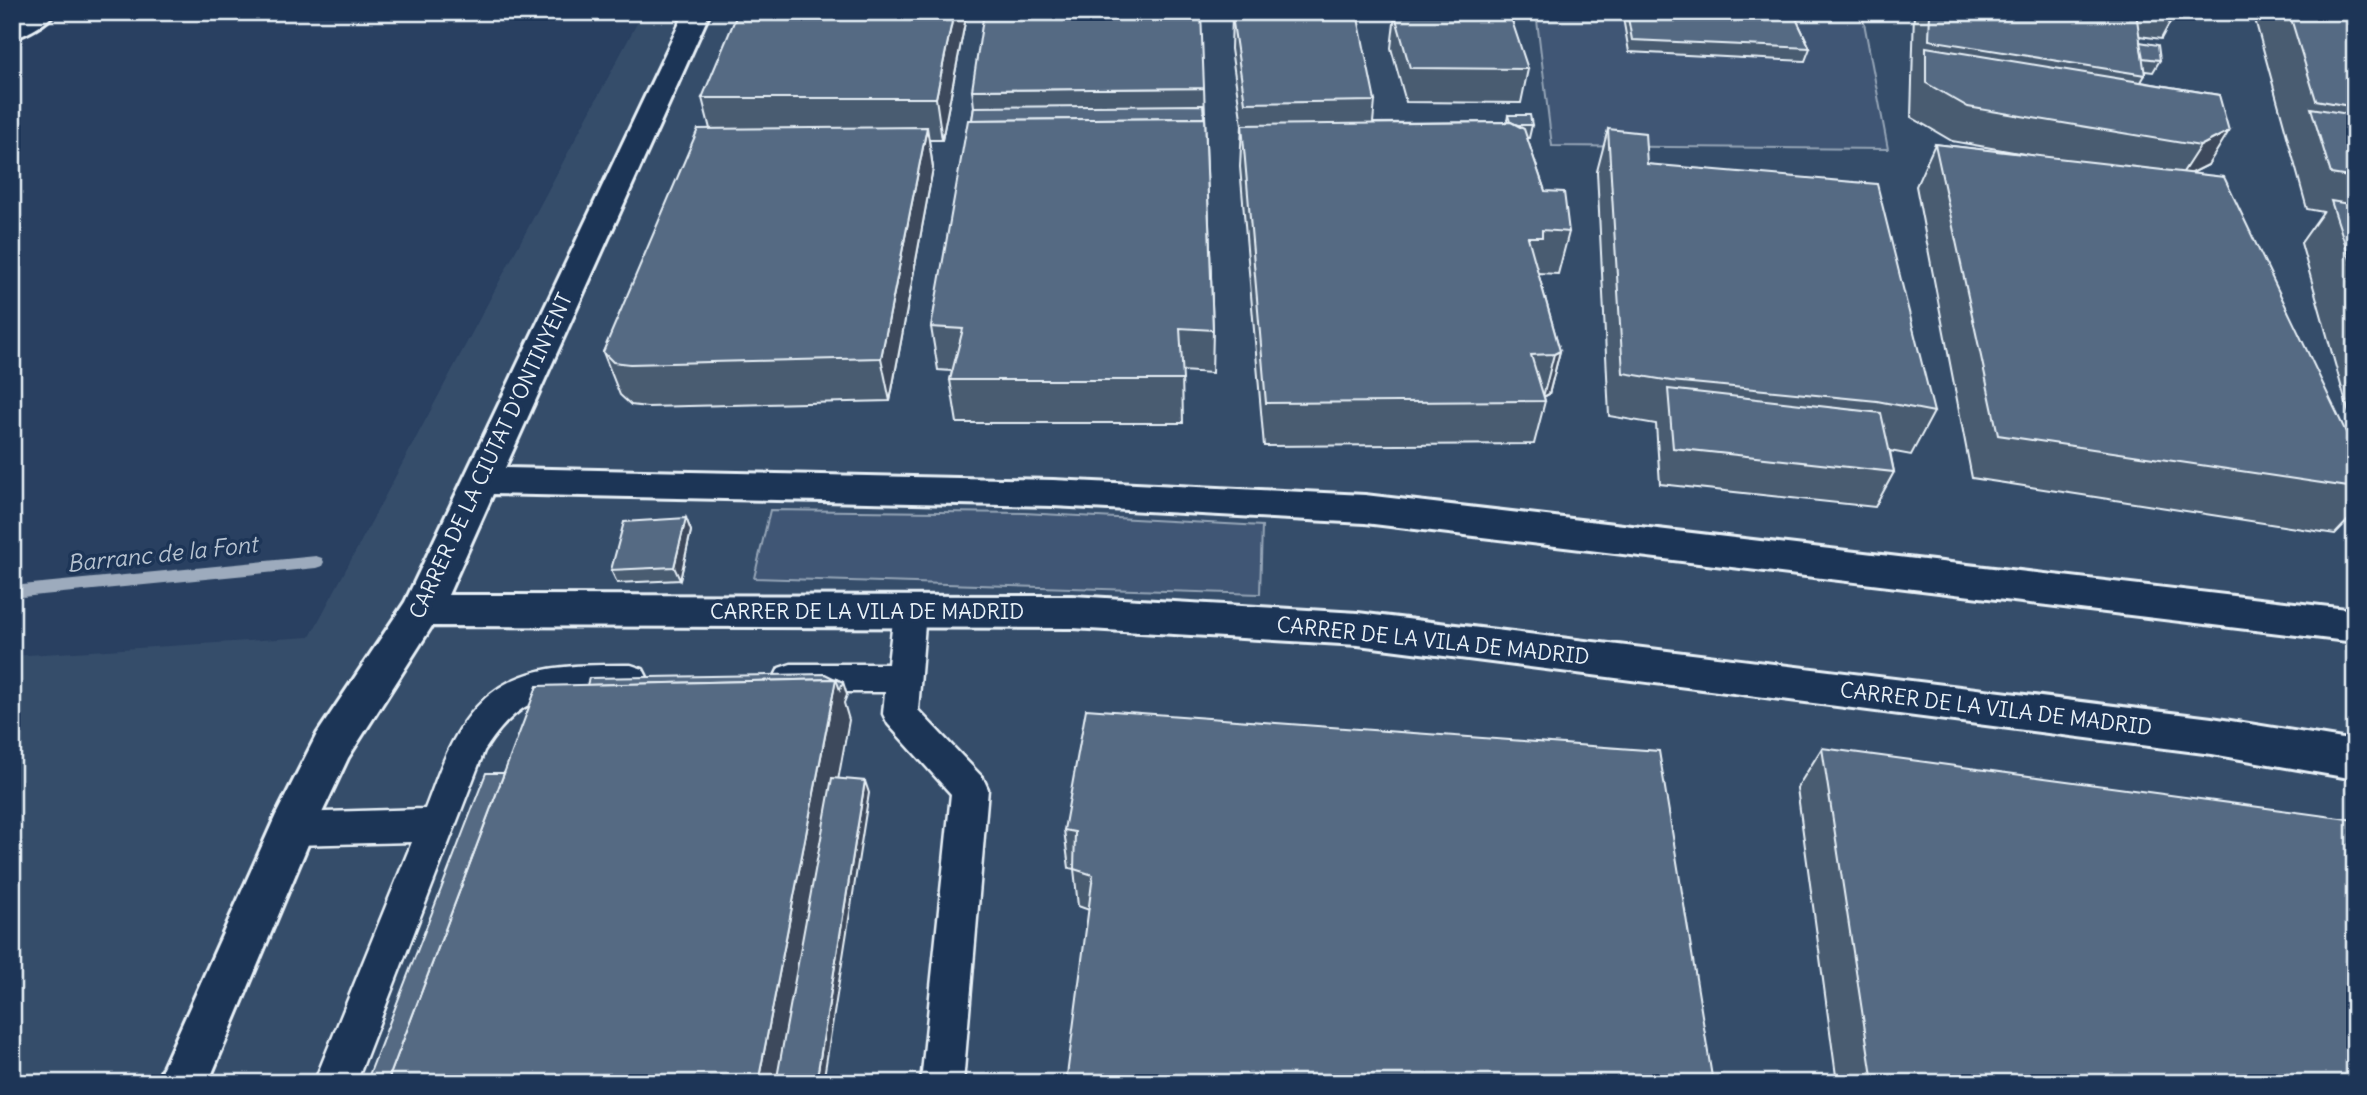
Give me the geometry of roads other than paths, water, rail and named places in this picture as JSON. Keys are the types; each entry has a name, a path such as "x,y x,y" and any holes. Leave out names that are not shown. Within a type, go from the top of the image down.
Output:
{"main road":[{"path":"12,31 43,12"},
{"name":"CARRER DE LA CIUTAT D'ONTINYENT","path":"182,1083 292,829 332,747 421,610 698,12"},
{"path":"480,481 1053,493 1365,509 2142,598 2355,626"},
{"name":"CARRER DE LA VILA DE MADRID","path":"421,610 1072,612 1358,629 2212,736 2355,760"}],"lane":[{"path":"910,612 900,714 970,789 942,1083"},
{"path":"765,678 902,678"},
{"path":"335,1083 470,745 497,706 528,685 559,680 669,679"},
{"path":"292,829 437,825"}],"waterway":[{"name":"Barranc de la Font","path":"12,592 316,562"}]}
